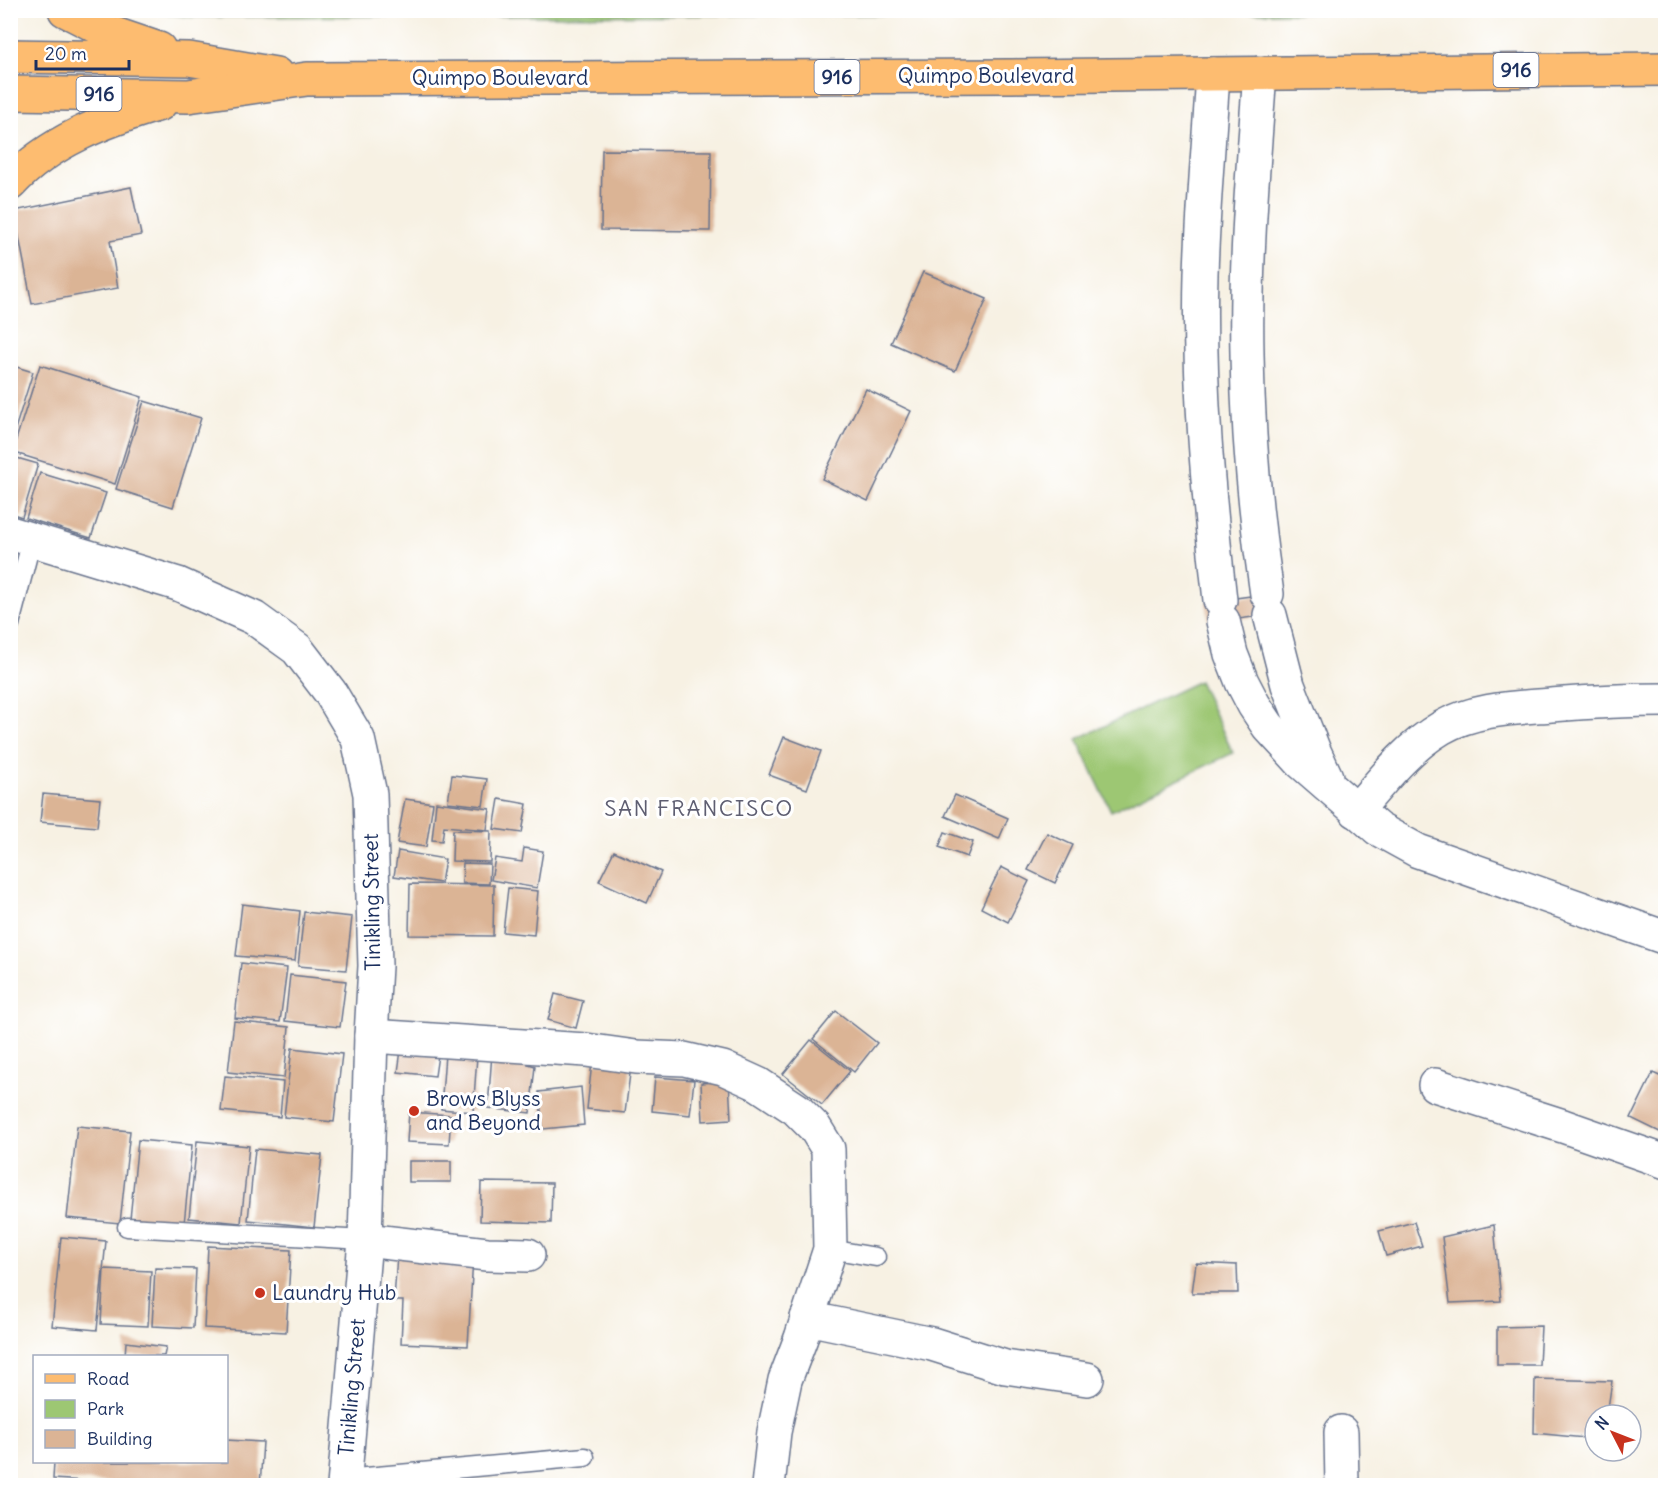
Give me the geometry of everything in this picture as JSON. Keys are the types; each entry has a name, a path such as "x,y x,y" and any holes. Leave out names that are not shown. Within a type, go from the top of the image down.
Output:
{"main road":[{"path":"65,10 106,31 189,59"},
{"name":"Quimpo Boulevard","path":"10,56 189,59 307,79"},
{"name":"Quimpo Boulevard","path":"10,93 188,96 307,79 1012,76 1665,69"},
{"path":"10,184 49,151 88,130 130,113 188,96"}],"street":[{"path":"1260,73 1247,276 1250,446 1260,546 1268,604 1288,685 1332,789"},
{"path":"1213,74 1201,286 1205,449 1222,610 1231,654 1254,705 1268,726 1302,763 1378,829 1418,851 1665,938"},
{"name":"Tinikling Street","path":"21,536 178,584 254,618 297,649 330,692 358,739 370,794 375,966 365,1240 344,1482"},
{"path":"1215,551 1260,546"},
{"path":"1356,811 1416,746 1441,728 1473,715 1507,708 1605,701 1665,700"},
{"path":"1605,701 1665,723"},
{"path":"371,1036 684,1059 723,1068 758,1084 796,1109 814,1128 828,1149 830,1249 785,1380 774,1432 776,1484"},
{"path":"1435,1084 1665,1162"},
{"path":"365,1240 487,1254 528,1256"},
{"path":"807,1318 932,1344 1005,1367 1087,1379"},
{"path":"1341,1432 1342,1485"}],"lane":[{"path":"10,624 21,536"},
{"path":"127,1227 365,1240"},
{"path":"830,1249 876,1257"},
{"path":"344,1482 585,1457"}],"green space":[{"path":"1316,10 1320,13 192,17 139,11"},
{"path":"1199,681 1233,753 1111,811 1077,739"}],"building":[{"path":"602,150 711,151 710,231 601,230"},
{"path":"131,187 141,235 110,241 118,288 32,304 14,211"},
{"path":"923,272 987,299 955,371 891,343"},
{"path":"10,365 33,372 11,442 10,442"},
{"path":"40,365 142,397 115,484 12,452"},
{"path":"866,389 911,411 868,501 822,479"},
{"path":"144,401 201,418 173,507 116,489"},
{"path":"10,456 38,464 22,517 10,513"},
{"path":"40,473 106,493 91,538 26,518"},
{"path":"1280,592 1282,613 1209,623 1206,602"},
{"path":"784,737 821,751 807,789 769,775"},
{"path":"452,775 487,779 483,806 448,802"},
{"path":"43,794 100,799 97,827 40,822"},
{"path":"955,795 1008,818 999,839 945,816"},
{"path":"405,799 433,803 426,847 397,843"},
{"path":"499,799 527,804 522,833 494,829"},
{"path":"436,802 490,809 487,830 444,826 442,841 432,840"},
{"path":"453,830 491,831 490,862 452,861"},
{"path":"945,832 973,842 967,857 939,847"},
{"path":"1047,833 1073,845 1055,883 1028,870"},
{"path":"524,848 543,851 537,888 491,880 495,858 522,862"},
{"path":"398,851 445,859 441,883 394,876"},
{"path":"614,851 661,872 647,903 599,881"},
{"path":"463,863 490,864 489,884 462,883"},
{"path":"1001,867 1029,881 1008,922 981,908"},
{"path":"410,884 494,885 493,936 409,935"},
{"path":"508,888 538,891 534,935 503,932"},
{"path":"242,904 300,911 295,961 236,956"},
{"path":"304,912 352,917 346,970 298,966"},
{"path":"241,963 287,968 280,1022 235,1018"},
{"path":"290,975 346,981 340,1027 285,1021"},
{"path":"555,994 583,1001 576,1028 548,1020"},
{"path":"836,1011 877,1043 854,1072 813,1039"},
{"path":"234,1021 289,1027 284,1078 228,1072"},
{"path":"811,1040 850,1071 822,1105 783,1074"},
{"path":"292,1048 342,1054 334,1122 284,1117"},
{"path":"401,1050 438,1055 435,1076 398,1072"},
{"path":"492,1053 535,1066 530,1113 488,1108"},
{"path":"445,1054 477,1056 473,1112 441,1109"},
{"path":"592,1062 631,1066 625,1113 587,1109"},
{"path":"1653,1073 1666,1079 1666,1135 1631,1118"},
{"path":"225,1076 283,1082 280,1117 221,1111"},
{"path":"655,1077 694,1080 690,1115 652,1111"},
{"path":"729,1081 731,1119 703,1121 701,1083"},
{"path":"581,1087 584,1125 543,1129 539,1092"},
{"path":"409,1112 451,1115 449,1144 407,1142"},
{"path":"77,1126 130,1131 120,1223 67,1218"},
{"path":"138,1140 192,1145 184,1224 130,1219"},
{"path":"197,1141 249,1146 241,1223 189,1218"},
{"path":"255,1149 322,1155 314,1227 248,1220"},
{"path":"409,1161 451,1161 451,1182 409,1182"},
{"path":"481,1182 552,1183 551,1223 480,1221"},
{"path":"1414,1222 1422,1246 1386,1256 1379,1231"},
{"path":"1494,1225 1501,1301 1450,1303 1442,1237"},
{"path":"61,1237 106,1241 97,1330 52,1326"},
{"path":"208,1246 291,1250 286,1332 204,1328"},
{"path":"397,1254 473,1257 468,1346 401,1343 403,1301 394,1301"},
{"path":"1196,1263 1237,1265 1238,1293 1192,1293"},
{"path":"155,1268 196,1269 193,1328 152,1326"},
{"path":"104,1269 151,1271 148,1326 101,1324"},
{"path":"1541,1326 1539,1365 1497,1365 1497,1327"},
{"path":"126,1342 166,1347 164,1355 125,1355"},
{"path":"1535,1379 1612,1381 1609,1403 1583,1403 1583,1438 1534,1433"},
{"path":"228,1440 263,1442 260,1486 166,1486 53,1479 54,1463 228,1463"}],"place":[{"name":"Brows Blyss and Beyond","path":"414,1111"},
{"name":"Laundry Hub","path":"260,1293"}],"district":[{"name":"SAN FRANCISCO","path":"699,808"}]}
